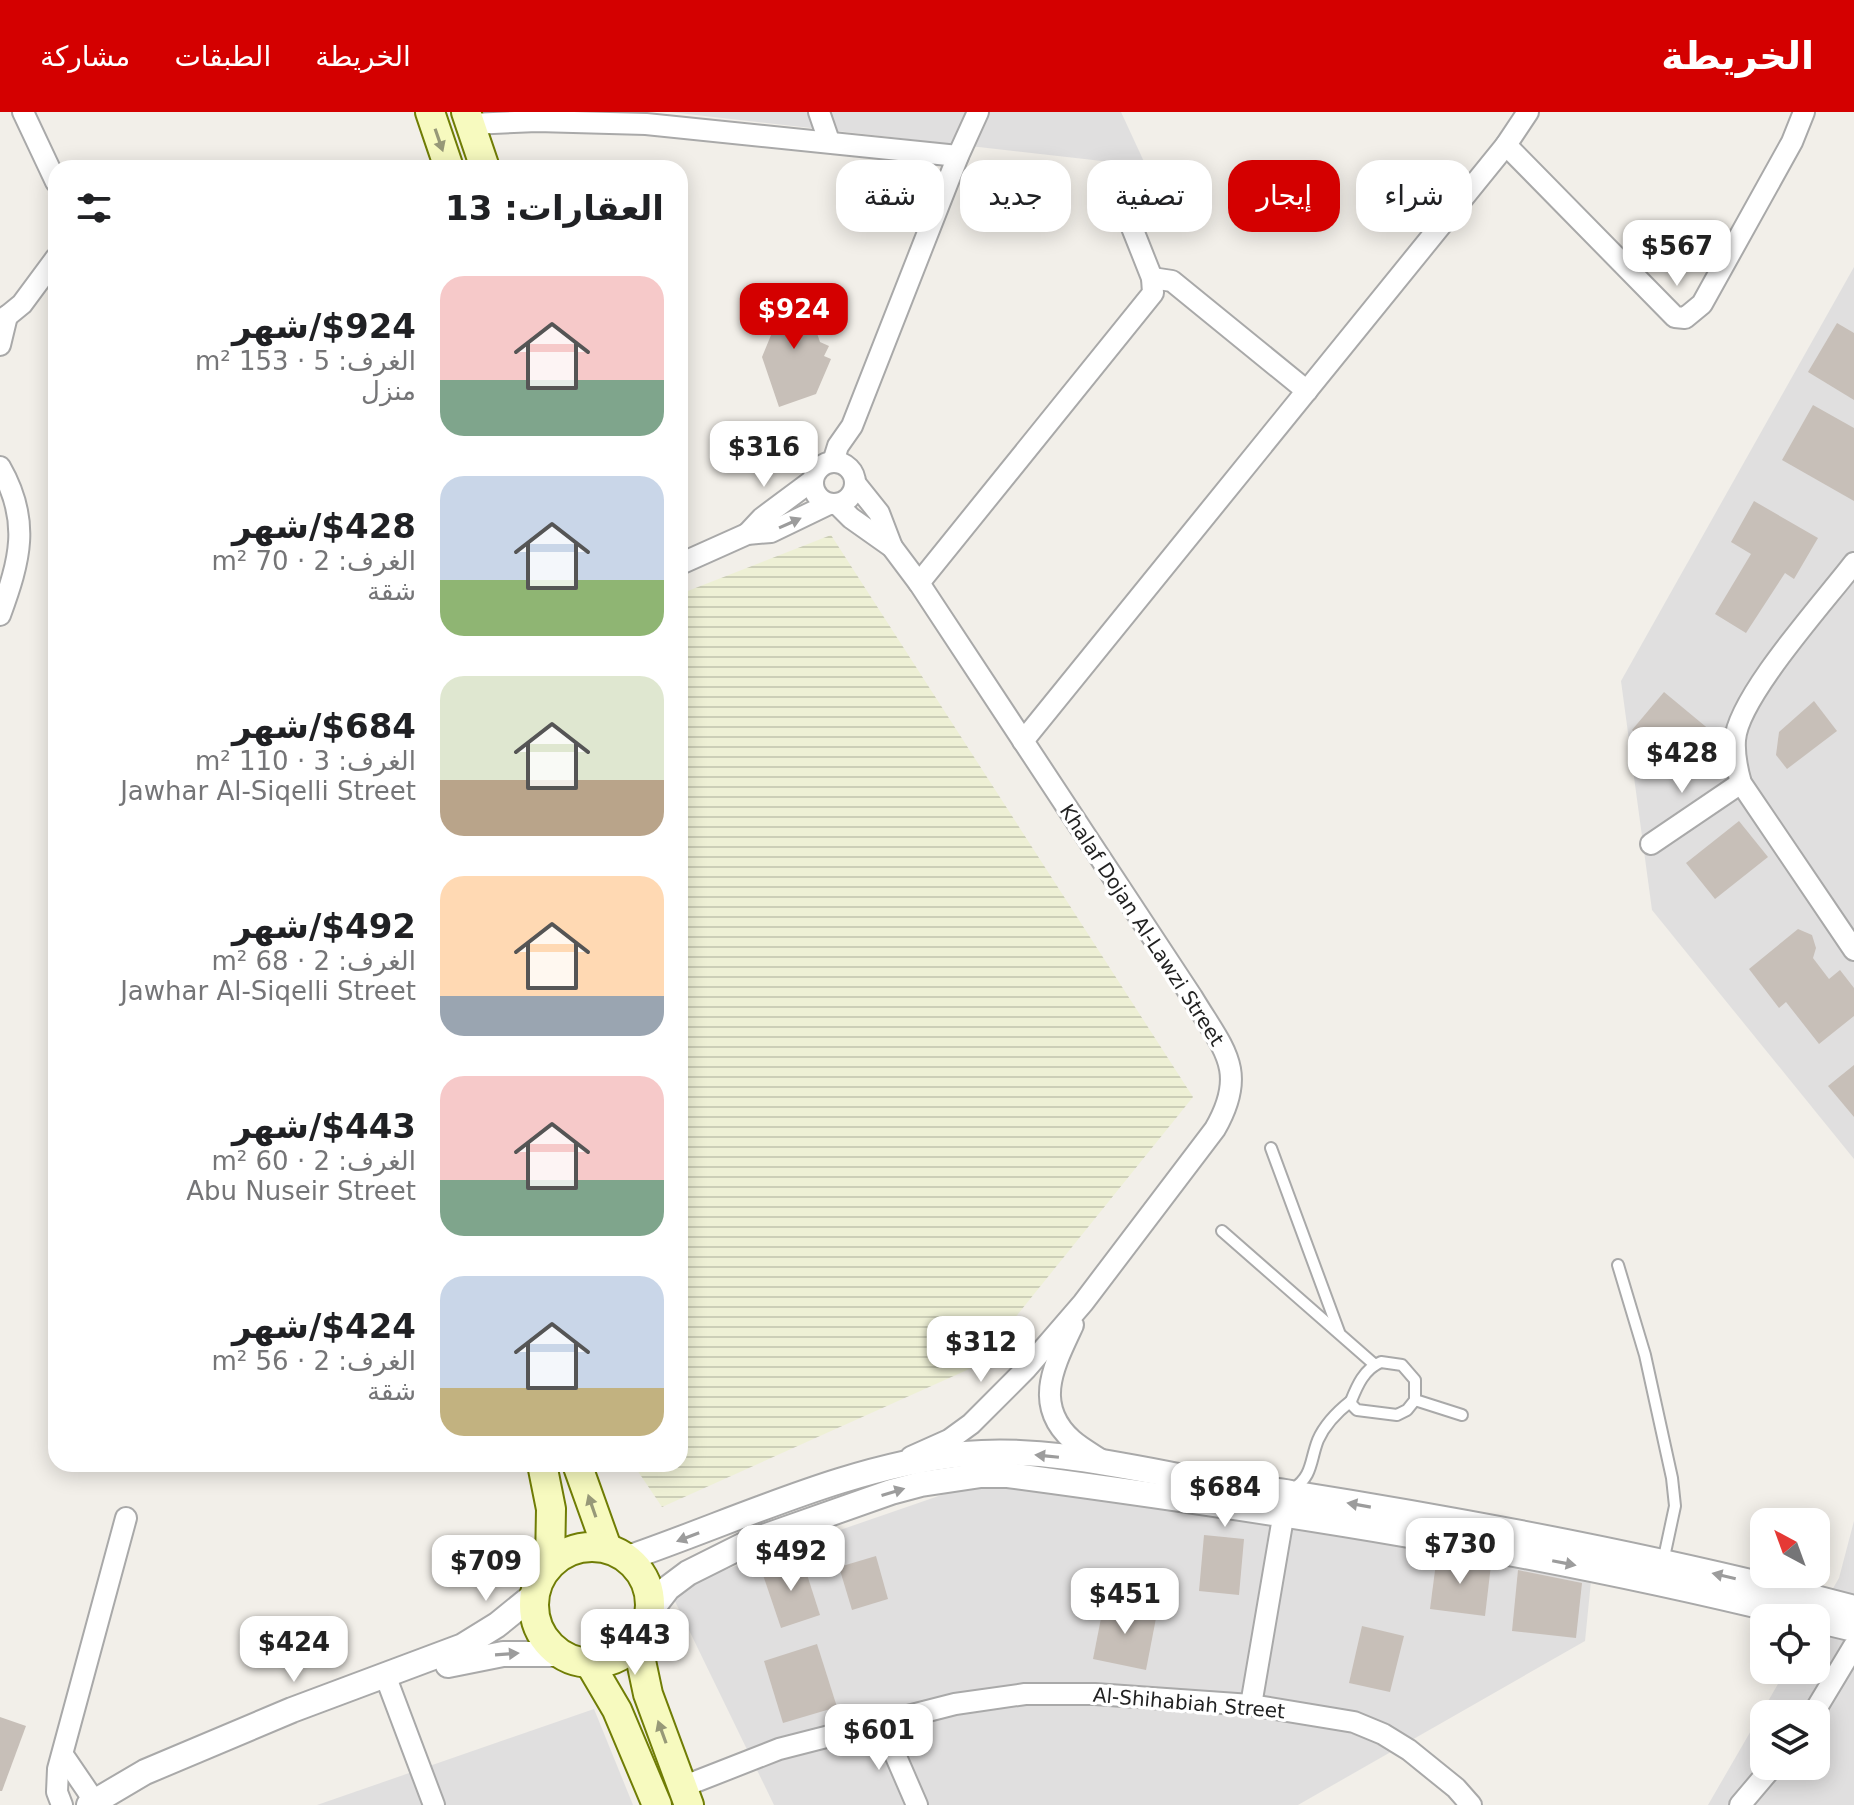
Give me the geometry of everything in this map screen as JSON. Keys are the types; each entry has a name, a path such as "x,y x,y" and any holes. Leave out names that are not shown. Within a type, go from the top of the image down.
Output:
{"main road":[{"path":"430,112 446,160"},
{"path":"469,118 482,160"},
{"path":"544,1472 551,1509 550,1564"},
{"path":"581,1472 617,1553"},
{"path":"592,1546 617,1553 641,1572 649,1591 651,1610 646,1627 637,1642 624,1654 590,1664 571,1660 560,1654 541,1635 534,1615 534,1595 540,1578 550,1564 576,1548 592,1546"},
{"path":"637,1642 648,1694 686,1796"},
{"path":"590,1664 617,1710 657,1805"}],"street":[{"path":"23,112 48,165"},
{"path":"819,112 829,141"},
{"path":"688,560 747,534 771,532 850,497 846,472 854,448 852,426 978,112"},
{"path":"1023,741 1506,145 1528,112"},
{"path":"1506,145 1675,317 1685,318 1702,304 1792,142 1804,112"},
{"path":"469,118 537,121 645,118 958,156"},
{"path":"919,583 1153,293 1152,278 1134,232"},
{"path":"0,345 4,319 22,304 48,269"},
{"path":"1152,278 1172,281 1307,391"},
{"path":"0,467 15,498 21,543 13,580 0,615"},
{"path":"747,534 762,518 813,480 820,468 846,472"},
{"name":"Khalaf Dojan Al-Lawzi Street","path":"846,472 879,513 892,547 919,583 1192,997 1225,1054 1233,1088 1228,1108 1215,1129 1083,1303 1026,1369 971,1424 949,1440 882,1470"},
{"path":"813,480 817,495 833,504"},
{"name":"Khalaf Dojan Al-Lawzi Street","path":"833,504 892,547"},
{"path":"1854,563 1759,685 1742,712 1735,738 1741,783 1854,950"},
{"path":"1651,844 1741,783"},
{"name":"Khalaf Dojan Al-Lawzi Street","path":"1083,1303 1052,1371 1050,1402 1056,1419 1071,1440 1105,1463"},
{"path":"617,1553 882,1470 945,1456 983,1453 1042,1455 1231,1486 1286,1503 1478,1547 1646,1579 1750,1604"},
{"path":"651,1610 668,1588 688,1573 752,1541 891,1492 939,1480 1008,1475 1194,1499 1286,1503 1663,1562 1854,1608"},
{"path":"1251,1705 1286,1503"},
{"path":"62,1805 56,1781 126,1518"},
{"path":"63,1755 98,1804 145,1772 386,1680 463,1646 497,1625 534,1595"},
{"path":"1830,1623 1854,1629"},
{"path":"1821,1700 1854,1646"},
{"path":"386,1680 482,1656 560,1654"},
{"path":"386,1680 434,1805"},
{"name":"Al-Shihabiah Street","path":"686,1796 779,1749 881,1722 955,1704 1025,1694 1095,1694 1251,1705 1354,1722 1383,1734 1430,1765 1471,1805"},
{"path":"881,1722 917,1805"},
{"path":"1740,1805 1761,1780"}],"lane":[{"path":"1271,1148 1340,1334"},
{"path":"1222,1231 1375,1365"},
{"path":"1618,1265 1645,1355 1672,1478 1675,1506 1663,1562"},
{"path":"1286,1503 1307,1477 1324,1430 1351,1401 1362,1378 1375,1365 1395,1362 1407,1369 1417,1387 1415,1400 1407,1410 1397,1415 1357,1410 1351,1401"},
{"path":"1415,1400 1462,1415"}],"shaded area":[{"path":"670,112 1121,112 1143,160 1093,160"},
{"path":"1854,267 1854,1159 1652,910 1621,681"},
{"path":"985,1480 1595,1541 1585,1641 1298,1805 774,1805 669,1589"},
{"path":"1854,1521 1854,1805 1708,1805 1750,1732 1750,1780 1830,1780 1830,1700 1769,1700 1778,1684 1830,1684 1830,1604 1824,1604 1839,1578"},
{"path":"594,1709 633,1805 317,1805"}],"green space":[{"path":"831,535 1193,1097 976,1366 662,1507 638,1472 688,1472 688,591"}],"building":[{"path":"802,290 820,342 829,346 824,356 831,359 816,394 779,407 762,357 776,323 769,302"},
{"path":"1837,323 1854,333 1854,400 1808,372"},
{"path":"1813,405 1854,428 1854,501 1782,460"},
{"path":"1754,501 1818,538 1794,579 1785,573 1746,633 1715,614 1751,554 1731,542"},
{"path":"1664,692 1711,731 1678,769 1632,730"},
{"path":"1814,701 1837,731 1787,769 1776,755 1779,732"},
{"path":"1739,821 1768,857 1715,899 1686,863"},
{"path":"1798,929 1812,935 1816,948 1813,958 1829,979 1840,970 1854,988 1854,1016 1819,1044 1786,1002 1779,1008 1749,969"},
{"path":"1854,1065 1854,1117 1828,1086"},
{"path":"1204,1535 1244,1539 1239,1595 1199,1591"},
{"path":"1437,1555 1491,1565 1485,1616 1430,1609"},
{"path":"876,1556 888,1599 852,1610 839,1567"},
{"path":"802,1559 820,1615 781,1628 762,1572"},
{"path":"1518,1570 1582,1583 1576,1638 1512,1631"},
{"path":"1104,1603 1157,1613 1146,1670 1093,1659"},
{"path":"1362,1626 1404,1636 1390,1692 1349,1683"},
{"path":"817,1644 837,1707 783,1723 764,1661"},
{"path":"0,1717 26,1726 2,1791 0,1791"}]}
